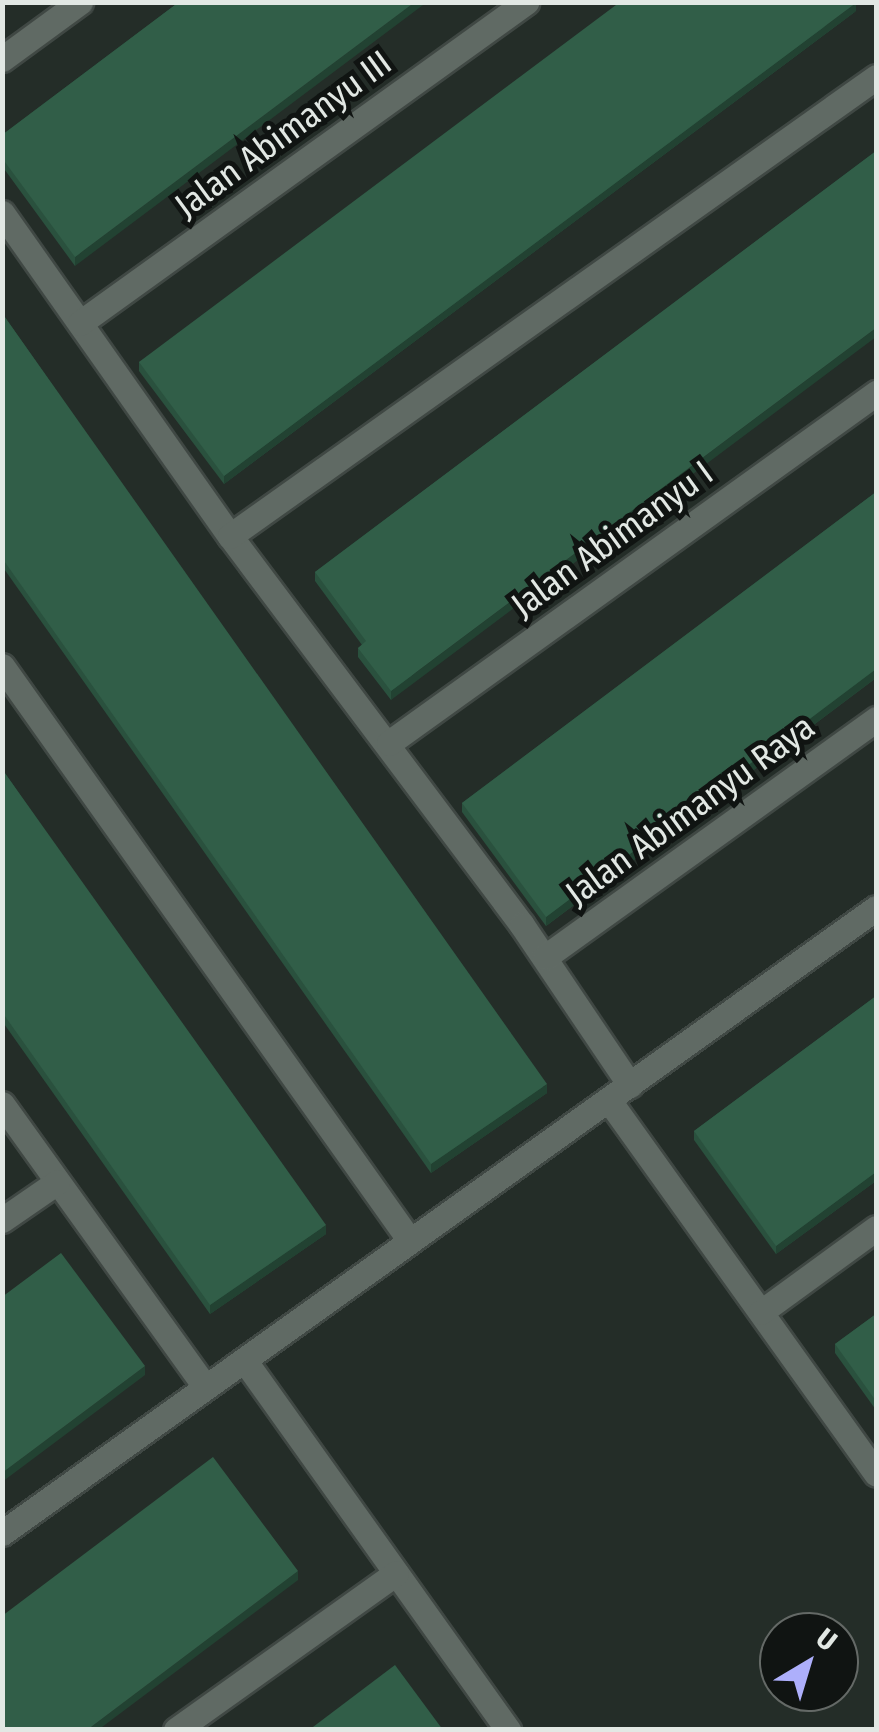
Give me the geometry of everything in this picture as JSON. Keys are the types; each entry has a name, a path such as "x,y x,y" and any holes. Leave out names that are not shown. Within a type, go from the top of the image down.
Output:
{"street":[{"path":"2,59 80,2"},
{"name":"Jalan Abimanyu III","path":"80,323 526,2"},
{"path":"230,536 876,77"},
{"path":"2,214 230,536 389,743 544,957 630,1085"},
{"name":"Jalan Abimanyu I","path":"389,743 876,393"},
{"path":"2,666 408,1238"},
{"name":"Jalan Abimanyu Raya","path":"544,957 876,719"},
{"path":"2,1533 204,1386 247,1364 408,1238 610,1102 876,908"},
{"path":"610,1102 876,1473"},
{"path":"2,1104 204,1386"},
{"path":"2,1220 58,1182"},
{"path":"761,1312 876,1228"},
{"path":"247,1364 508,1730"},
{"path":"176,1730 396,1573"}],"building":[{"path":"179,2 415,2 75,257 2,158 2,135"},
{"path":"620,2 856,3 224,476 139,362"},
{"path":"876,151 876,328 391,691 358,648 366,641 315,572"},
{"path":"2,313 547,1084 431,1164 2,558"},
{"path":"876,492 876,669 546,917 462,803"},
{"path":"2,769 326,1225 210,1305 2,1012"},
{"path":"876,996 876,1172 776,1246 694,1131"},
{"path":"61,1253 145,1366 2,1473 2,1297"},
{"path":"876,1314 876,1401 835,1344"},
{"path":"213,1457 298,1571 87,1730 2,1730 2,1616"},
{"path":"395,1665 443,1730 309,1730"}]}
